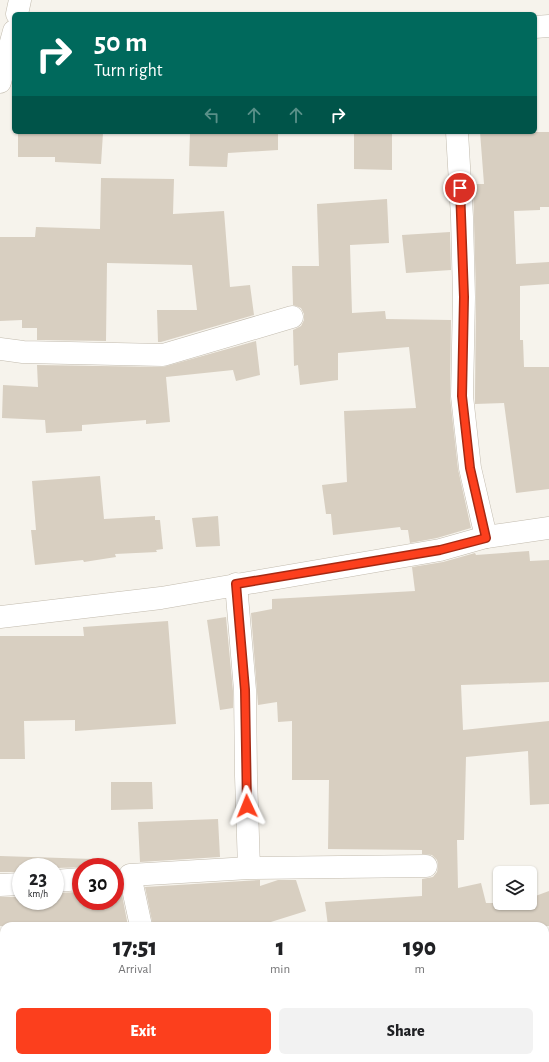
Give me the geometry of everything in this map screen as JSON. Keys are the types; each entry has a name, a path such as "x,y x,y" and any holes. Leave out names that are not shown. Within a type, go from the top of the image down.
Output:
{"street":[{"path":"17,12 20,0"},
{"path":"537,27 549,26"},
{"path":"0,82 12,38"},
{"path":"457,134 462,217 464,297 462,396 470,468 486,538"},
{"path":"0,349 23,352 163,355 292,317"},
{"path":"0,617 161,598 440,550 486,538 549,528"},
{"path":"236,584 245,690 249,868"},
{"path":"124,876 249,868 426,866"},
{"path":"124,881 139,922"},
{"path":"0,885 12,884"}],"building":[{"path":"537,132 549,132 549,207 540,207 540,210 514,211 516,264 549,262 549,284 520,286 520,340 523,340 524,367 549,367 549,489 516,493 504,403 475,404 476,297 473,184 484,184 480,134 537,134"},
{"path":"18,134 103,134 101,164 55,162 55,157 18,157"},
{"path":"190,134 278,134 278,150 228,153 227,167 189,166"},
{"path":"354,134 392,134 392,170 354,169"},
{"path":"101,178 174,179 173,214 224,211 230,287 250,285 254,315 158,342 157,310 197,310 192,265 107,263 106,341 37,340 37,328 22,328 22,320 0,321 0,237 35,237 36,227 100,229"},
{"path":"387,199 389,243 350,245 352,313 385,311 386,319 451,320 450,397 458,469 471,528 437,538 410,543 408,530 401,530 400,527 333,535 331,514 326,514 322,485 347,482 344,411 416,408 409,347 338,353 338,380 300,385 298,365 294,366 293,330 301,326 304,320 304,314 301,308 293,305 292,266 319,266 317,204"},
{"path":"450,232 451,270 406,273 402,235"},
{"path":"256,341 260,375 236,381 233,370 166,377 170,422 146,424 146,420 82,425 82,431 46,433 45,420 2,418 3,385 38,387 37,365 163,367"},
{"path":"100,476 104,519 155,516 155,520 160,520 163,549 156,550 157,552 115,554 116,557 84,562 83,560 35,565 31,530 36,530 32,481"},
{"path":"218,516 220,546 196,547 192,518"},
{"path":"529,551 530,561 549,560 549,682 461,685 463,730 549,721 549,804 530,805 528,751 466,757 464,840 457,840 458,888 481,883 486,903 493,903 493,910 537,910 537,895 549,891 549,922 328,922 325,902 422,896 422,879 433,877 437,872 437,860 432,855 422,854 422,850 328,849 329,780 292,780 292,721 278,722 277,702 258,705 251,613 272,609 272,599 415,591 412,567 443,562 475,553 476,555"},
{"path":"226,617 233,691 233,708 220,710 207,620"},
{"path":"168,621 176,724 75,731 75,720 24,721 25,759 0,759 0,636 84,636 83,627"},
{"path":"111,782 152,782 153,809 111,810"},
{"path":"218,819 220,857 140,862 138,822"},
{"path":"0,856 62,858 12,858 12,872 0,872"},
{"path":"64,858 72,858 72,868 64,868"},
{"path":"260,880 260,886 278,880 296,880 306,911 271,922 152,922 145,887"},
{"path":"72,892 72,910 124,910 124,905 127,922 0,922 0,897 12,897 12,910 64,910 64,893"}],"route":[{"path":"247,806 245,690 236,584 440,550 486,538 470,468 462,396 464,297 460,188"}]}
